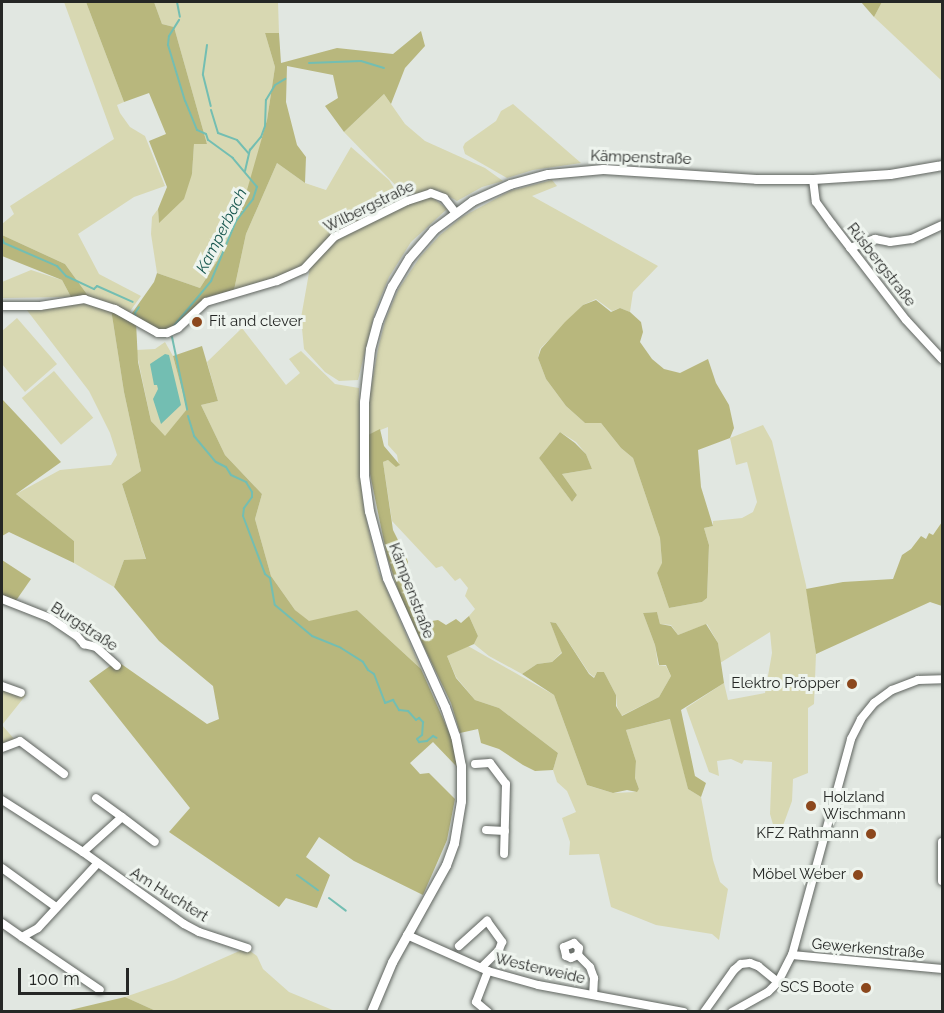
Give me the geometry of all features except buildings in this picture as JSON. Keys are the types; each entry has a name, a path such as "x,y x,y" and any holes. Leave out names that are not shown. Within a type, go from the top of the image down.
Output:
{"street":[{"name":"Kämpenstraße","path":"371,1011 407,935 439,881 454,843 461,801 461,766 455,736 445,707 396,603 379,554 369,511 364,475 364,402 370,349 378,320 392,286 418,245 456,212 510,184 574,171 634,170 756,179 813,179 890,174 942,165"},
{"name":"Rüsbergstraße","path":"813,179 816,202 908,322 942,359"},
{"name":"Wilbergstraße","path":"2,306 40,306 84,299 115,309 158,333 167,333 178,328 206,302 278,281 303,270 334,237 407,201 431,193 444,198 456,212"},
{"path":"850,248 875,239 890,242 912,238 942,225"},
{"name":"Burgstraße","path":"2,599 50,618 77,636 84,644 96,647 117,666"},
{"path":"732,1011 760,998 777,982 792,955 856,728 868,710 892,690 918,680 942,679"},
{"path":"2,686 21,693"},
{"path":"2,748 20,741 64,774"},
{"path":"475,764 490,763 506,784 504,854"},
{"path":"96,798 156,842"},
{"name":"Am Huchtert","path":"2,800 83,852 97,864 192,928 247,948"},
{"path":"83,852 122,817"},
{"path":"486,830 505,831"},
{"path":"942,842 942,881"},
{"path":"22,937 38,928 97,864"},
{"path":"2,868 56,907"},
{"name":"Westerweide","path":"459,946 487,921 501,938 502,946 484,969"},
{"path":"2,923 100,990"},
{"name":"Westerweide","path":"407,935 484,969 538,985 684,1011"},
{"name":"Westerweide","path":"578,955 593,972 594,995"},
{"name":"Gewerkenstraße","path":"792,955 942,969"},
{"path":"704,1011 741,964 750,963 758,966 777,982"},
{"path":"484,969 476,1002 488,1011"}],"green space":[{"path":"64,2 86,2 124,102 117,105 120,113 130,127 145,136 165,186 134,197 78,234 99,274 141,296 128,314 104,301 89,297 65,264 2,235 2,224 14,214 10,206 114,139"},
{"path":"154,2 278,2 279,33 265,33 275,67 267,120 256,166 241,211 224,250 200,288 157,273 151,234 152,217 158,209 159,222 192,174 194,143 207,144 174,27 162,24"},
{"path":"882,2 942,2 942,81 874,17"},
{"path":"384,94 405,124 425,141 485,168 503,181 482,187 457,201 438,190 405,195 344,132"},
{"path":"513,104 581,163 533,170 507,178 465,154 463,147 465,143 496,121 501,111"},
{"path":"351,147 389,180 402,201 332,235 301,267 290,273 234,290 246,234 277,163 305,183 326,190"},
{"path":"552,180 557,186 532,196 658,266 633,292 630,312 620,308 612,311 596,299 583,305 540,349 538,358 546,379 566,406 585,423 601,423 621,448 633,458 660,538 662,564 657,573 669,608 702,602 707,598 709,545 704,528 713,526 713,521 742,518 753,512 757,502 747,462 736,465 730,438 763,425 772,441 806,585 816,654 814,704 808,708 808,773 793,779 792,801 781,831 774,828 770,814 772,762 744,760 742,764 731,759 717,761 719,776 709,772 686,708 724,683 728,700 765,693 772,653 770,632 720,663 718,643 707,624 678,635 671,625 660,624 657,612 643,613 655,645 658,665 666,666 671,676 659,697 621,716 616,695 604,672 597,672 594,677 589,673 556,623 550,622 562,652 552,662 537,664 522,674 489,656 474,644 478,636 469,616 475,609 465,596 468,588 460,578 455,581 442,566 436,568 392,521 383,462 388,460 399,466 397,455 388,445 388,427 368,435 370,394 385,321 398,290 420,257 440,235 462,217 510,191","holes":["560,432 576,442 586,454 592,469 562,474 577,495 572,502 539,458"]},
{"path":"422,197 432,197 447,209 411,242 389,277 375,311 358,380 339,381 325,372 304,349 301,318 310,267 334,240"},
{"path":"31,270 62,280 71,297 2,298 2,282"},
{"path":"84,301 111,309 124,392 141,471 122,484 146,560 124,560 114,587 74,563 74,541 16,494 60,470 111,465 117,455 110,433 89,391 26,309"},
{"path":"17,318 57,364 25,392 2,364 2,331"},
{"path":"242,328 286,385 300,373 289,359 301,351 335,384 359,388 360,476 364,510 378,570 421,669 357,610 309,622 295,610 271,576 255,519 262,494 225,455 201,405 218,401 207,362"},
{"path":"165,342 173,356 187,409 165,437 151,421 136,350 155,349"},
{"path":"54,371 93,418 61,445 22,398"},
{"path":"468,646 554,695 587,785 613,793 636,792 639,789 635,778 636,761 626,730 671,719 688,789 701,797 713,860 720,882 728,889 719,940 712,934 656,925 611,907 599,854 569,855 570,842 562,818 576,812 567,791 557,782 553,770 558,753 499,708 475,700 456,677 447,656"},
{"path":"2,688 26,695 2,725"},
{"path":"2,725 15,740 2,745"},
{"path":"246,948 257,956 263,969 289,992 335,1011 156,1011 125,997 174,980"}],"shaded area":[{"path":"86,2 154,2 162,24 174,27 207,144 194,144 192,174 184,199 159,223 158,209 167,187 149,141 166,134 149,93 124,102"},
{"path":"861,2 882,2 874,17"},
{"path":"421,31 425,46 405,68 391,104 384,94 344,132 325,106 338,98 333,75 287,66 286,102 297,145 306,157 305,183 277,163 246,234 234,290 207,297 176,326 163,332 130,316 154,282 157,273 200,288 224,250 241,211 267,120 275,67 265,33 279,33 281,63 337,48 393,54"},
{"path":"2,235 65,264 89,297 71,297 62,280 2,256"},
{"path":"596,300 611,312 620,308 630,312 641,322 643,332 640,342 652,359 664,369 680,373 708,359 716,383 729,405 734,428 730,438 698,450 701,487 713,526 704,528 709,545 707,598 702,602 669,608 657,573 662,563 660,538 633,458 621,448 601,423 585,423 566,406 546,379 538,358 541,349 565,322 583,305"},
{"path":"111,309 136,322 138,362 151,421 165,436 187,409 173,356 202,346 218,401 201,405 225,455 262,494 255,519 271,576 295,610 309,621 357,610 421,669 452,739 457,767 433,742 410,763 420,774 429,773 455,799 447,840 423,895 354,861 319,837 306,857 330,875 317,908 286,898 279,907 169,832 190,808 89,681 117,661 207,724 219,719 213,686 159,641 114,587 124,560 146,559 122,484 141,471 124,392"},
{"path":"2,399 61,462 16,494 74,541 74,563 9,532 2,536"},
{"path":"380,429 384,446 400,465 396,467 388,460 383,462 393,530 408,562 404,575 419,612 426,622 438,620 446,625 456,619 461,623 469,616 478,636 474,644 447,656 456,678 475,700 499,708 558,753 553,770 535,771 499,749 481,743 478,729 460,733 451,703 401,599 387,556 370,474 368,435"},
{"path":"560,432 586,454 592,469 562,474 577,495 572,502 539,458"},
{"path":"942,522 942,606 930,602 816,654 806,589 843,582 893,579 902,555 911,549 921,536 926,539 929,533 933,535"},
{"path":"2,560 31,579 15,602 2,596"},
{"path":"657,612 660,624 671,626 678,635 706,624 718,643 724,683 681,710 695,776 706,783 701,797 688,789 670,719 626,730 636,761 635,778 639,789 637,792 627,790 613,793 587,785 554,695 522,674 537,664 552,662 562,653 550,622 556,623 589,674 594,678 597,672 604,672 616,695 616,706 622,716 659,697 671,676 666,665 659,665 655,645 643,613"},
{"path":"125,997 156,1011 66,1011"}],"water":[{"path":"165,354 169,355 181,405 161,424 153,399 158,389 157,385 154,385 150,364"}],"waterway":[{"name":"Kamperbach","path":"177,2 180,17"},
{"name":"Kamperbach","path":"173,327 211,281 236,221 253,199 257,187 233,158 208,140 206,134 197,130 185,101 168,45 169,36 179,20"},
{"path":"207,45 203,75 211,106"},
{"path":"309,63 361,61 384,68"},
{"path":"245,171 250,150 261,137 265,126 266,100 275,85 285,79"},
{"path":"211,110 218,133 237,140 249,154"},
{"path":"2,238 4,243 57,266 66,276 94,289 97,286 133,302"},
{"path":"136,318 135,313 139,307"},
{"name":"Kamperbach","path":"172,337 187,409"},
{"name":"Kamperbach","path":"188,416 194,436 216,462 226,467 231,475 246,482 252,492 252,497 244,508 243,516 265,574 270,578 275,605 312,636 341,648 363,662 374,674 385,703 393,700 399,710 408,711 416,720 419,718 423,722 422,735 417,739 419,742 427,741 433,736 437,738"},
{"path":"297,875 318,890"},
{"path":"329,898 346,911"}],"place":[{"name":"Fit and clever","path":"197,322"},
{"name":"Elektro Pröpper","path":"852,684"},
{"name":"Holzland Wischmann","path":"811,806"},
{"name":"KFZ Rathmann","path":"871,834"},
{"name":"Möbel Weber","path":"858,875"},
{"name":"SCS Boote","path":"866,988"}]}
